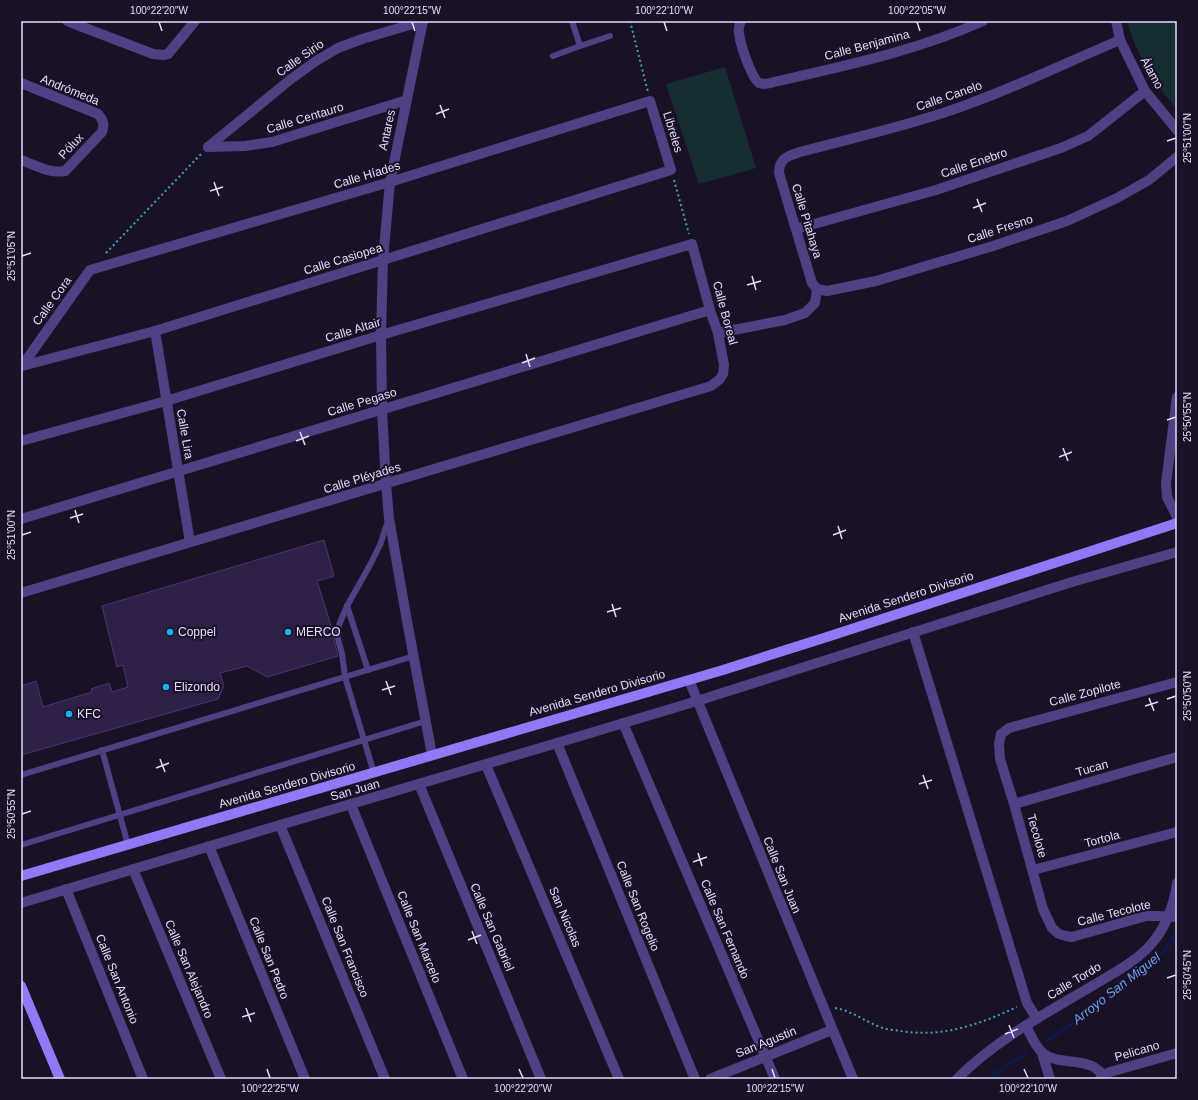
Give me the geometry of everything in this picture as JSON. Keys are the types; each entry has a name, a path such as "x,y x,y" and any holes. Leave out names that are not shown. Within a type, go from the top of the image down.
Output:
{"street":[{"path":"67,21 153,54 162,55 168,54 195,21"},
{"name":"Antares","path":"423,21 390,182 383,260 381,335 382,410 389,518 432,755"},
{"name":"Calle Sirio","path":"208,147 291,79 316,61 338,48 362,39 423,21"},
{"name":"Calle Benjamina","path":"742,21 739,26 739,34 751,74 759,83 765,84 862,62 965,29 984,21"},
{"name":"Álamo","path":"1116,21 1120,40 1145,91 1177,130"},
{"name":"Calle Canelo","path":"782,160 800,152 904,125 947,112 982,99 1120,40"},
{"name":"Andrómeda","path":"21,84 98,114 103,120 104,126"},
{"name":"Calle Enebro","path":"796,230 936,190 1061,148 1088,136 1145,91"},
{"name":"Calle Centauro","path":"208,147 245,146 272,142 407,100"},
{"name":"Libreles","path":"650,101 671,170"},
{"name":"Calle Híades","path":"90,270 390,182 650,101"},
{"name":"Pólux","path":"21,160 55,172 65,171 102,132 104,126"},
{"name":"Calle Fresno","path":"817,290 827,291 876,281 993,246 1067,220 1117,198 1148,180 1177,157"},
{"name":"Calle Pitahaya","path":"782,160 780,163 779,173 812,283 817,290"},
{"name":"Calle Casiopea","path":"22,366 155,331 671,170"},
{"name":"Calle Boreal","path":"692,244 710,310 718,333 724,365 723,374 720,379 711,386"},
{"name":"Calle Altair","path":"21,441 166,401 381,335 692,244"},
{"name":"Calle Cora","path":"22,366 90,270"},
{"path":"718,333 785,320 805,313 815,303 817,290"},
{"name":"Calle Pegaso","path":"21,519 710,310"},
{"name":"Calle Lira","path":"155,331 190,542"},
{"name":"Calle Pléyades","path":"21,593 711,386"},
{"path":"1177,397 1166,490 1170,503 1177,517"},
{"name":"Avenida Sendero Divisorio","path":"21,876 689,680 838,634 1177,523"},
{"path":"697,701 1072,582 1177,552"},
{"path":"913,632 1027,1002 1037,1020"},
{"name":"Calle San Juan","path":"689,680 853,1079"},
{"name":"Calle Zopilote","path":"1001,734 1009,728 1177,682"},
{"name":"San Juan","path":"21,903 280,824 351,805 697,701"},
{"name":"Calle San Fernando","path":"623,723 774,1079"},
{"name":"Tecolote","path":"1001,734 999,744 1000,759 1043,909 1052,928 1059,934 1066,936"},
{"name":"Calle San Rogelio","path":"557,744 695,1079"},
{"name":"Tucan","path":"1014,804 1177,757"},
{"name":"San Nicolas","path":"486,765 619,1079"},
{"name":"Calle San Gabriel","path":"419,784 541,1079"},
{"name":"Calle San Marcelo","path":"351,805 463,1079"},
{"name":"Calle San Francisco","path":"280,824 385,1079"},
{"name":"Tortola","path":"1033,870 1177,832"},
{"name":"Calle San Pedro","path":"209,846 305,1079"},
{"name":"Calle San Alejandro","path":"133,869 221,1079"},
{"name":"Calle Tordo","path":"957,1079 994,1046 1121,968 1143,952 1172,917 1177,883"},
{"name":"Calle San Antonio","path":"66,889 143,1079"},
{"name":"Calle Tecolote","path":"1066,936 1080,935 1146,916 1172,917"},
{"path":"21,986 60,1079"},
{"path":"1026,1026 1042,1053 1050,1079"},
{"name":"San Agustin","path":"710,1079 832,1030"},
{"path":"1042,1053 1050,1057 1092,1066 1102,1077"},
{"name":"Pelicano","path":"1102,1077 1177,1053"}],"lane":[{"path":"572,21 580,46"},
{"path":"552,56 610,36"},
{"path":"374,772 345,677 342,654 337,635 339,625 347,606 380,545 389,518"},
{"path":"347,606 368,670"},
{"path":"21,774 414,656"},
{"path":"21,845 426,721"},
{"path":"102,750 128,845"}],"path":[{"path":"630,21 650,101"},
{"path":"106,253 208,147"},
{"path":"671,170 692,244"},
{"path":"822,1006 840,1009 860,1016 883,1028 917,1034 951,1031 988,1020 1027,1002"}],"green space":[{"path":"1127,21 1177,21 1177,109 1147,68 1141,57"},
{"path":"725,67 756,168 699,184 666,84"}],"building":[{"path":"324,540 334,576 317,581 333,632 338,656 267,677 247,666 220,673 224,686 218,699 21,755 21,686 36,681 43,707 92,692 91,689 109,683 112,692 128,687 123,665 117,667 102,606"}],"waterway":[{"name":"Arroyo San Miguel","path":"1047,1041 1086,1014 1140,973 1165,950 1177,929"},
{"name":"Arroyo San Miguel","path":"986,1079 1027,1053"}],"place":[{"name":"Coppel","path":"170,632"},
{"name":"MERCO","path":"288,632"},
{"name":"Elizondo","path":"166,687"},
{"name":"KFC","path":"69,714"}]}
